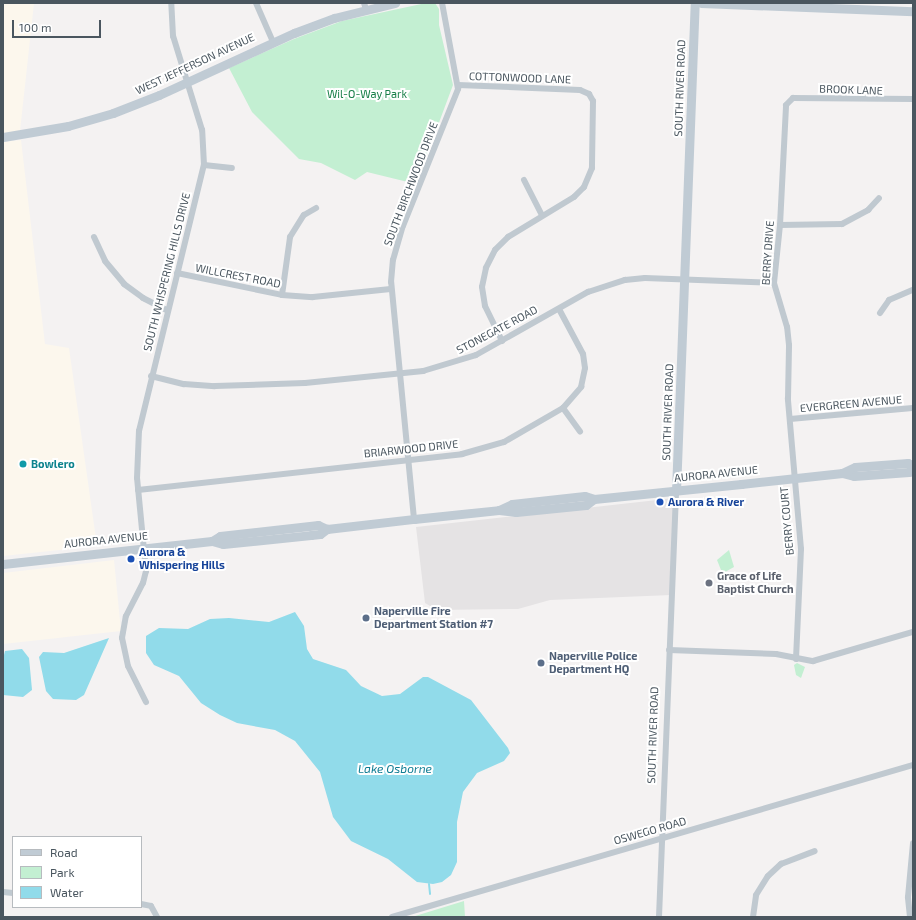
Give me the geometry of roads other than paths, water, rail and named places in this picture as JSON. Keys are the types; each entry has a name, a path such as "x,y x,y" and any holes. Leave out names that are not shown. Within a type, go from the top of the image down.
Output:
{"street":[{"name":"SOUTH WHISPERING HILLS DRIVE","path":"146,702 128,666 122,638 126,616 145,578 145,548 138,490 139,431 167,310 204,165 202,130 173,36 171,3"},
{"path":"256,3 273,42"},
{"name":"WEST JEFFERSON AVENUE","path":"3,138 89,120 144,101 273,42 323,21 365,6 395,3"},
{"path":"442,3 446,34 458,85"},
{"name":"SOUTH RIVER ROAD","path":"659,917 695,3"},
{"path":"701,3 913,11"},
{"name":"COTTONWOOD LANE","path":"458,85 580,90 592,98 594,113 592,168 588,180 574,197 508,237 495,250 486,268 482,287 485,306 502,341"},
{"name":"SOUTH BIRCHWOOD DRIVE","path":"414,519 391,289 397,244 458,85"},
{"name":"BROOK LANE","path":"788,100 793,98 913,99"},
{"name":"BERRY DRIVE","path":"788,100 785,112 780,225 774,283 788,335 790,419 794,478"},
{"path":"204,165 232,168"},
{"path":"524,180 542,215"},
{"path":"780,225 842,224 868,210 879,198"},
{"path":"282,295 290,237 304,215 316,208"},
{"path":"94,237 105,261 124,284 143,298 167,310"},
{"name":"WILLCREST ROAD","path":"177,274 282,295 313,297 391,289"},
{"name":"STONEGATE ROAD","path":"151,376 184,384 215,386 305,384 399,374 452,364 502,341 588,292 625,280 685,280 774,283"},
{"path":"880,313 895,297 913,290"},
{"name":"BRIARWOOD DRIVE","path":"138,490 462,454 484,448 521,434 563,408 581,387 585,368 582,350 559,309"},
{"path":"563,408 580,431"},
{"name":"EVERGREEN AVENUE","path":"790,419 913,408"},
{"name":"AURORA AVENUE","path":"3,564 212,541 220,536 318,525 327,529 499,510 512,504 585,496 594,499 842,472 854,476 909,472 913,468"},
{"name":"BERRY COURT","path":"794,478 801,549 796,659"},
{"path":"669,650 776,654 809,661 826,658 913,632"},
{"name":"OSWEGO ROAD","path":"392,917 913,765"},
{"path":"910,917 908,897 913,843"},
{"path":"753,917 756,895 768,876 781,864 814,850"},
{"path":"142,904 151,906 157,917"}],"water":[{"name":"Lake Osborne","path":"295,612 304,626 307,649 313,659 346,670 361,686 382,696 400,694 423,677 428,677 471,700 508,748 510,753 504,761 477,773 463,792 457,822 457,862 451,875 442,882 433,884 417,882 388,859 351,841 333,817 320,772 295,741 275,730 237,723 220,715 201,703 179,676 154,665 146,653 146,636 159,628 188,629 210,619 229,618 269,622"},
{"path":"109,638 84,695 76,700 53,699 46,691 39,657 43,652 64,653"},
{"path":"22,649 29,658 32,690 23,697 3,695 3,659 5,651"}],"waterway":[{"path":"429,884 430,894"}],"place":[{"name":"Bowlero","path":"23,464"},
{"name":"Aurora & River","path":"660,502"},
{"name":"Aurora & Whispering Hills","path":"131,559"},
{"name":"Grace of Life Baptist Church","path":"709,583"},
{"name":"Naperville Fire Department Station #7","path":"366,618"},
{"name":"Naperville Police Department HQ","path":"541,663"}],"park label":[{"name":"Wil-O-Way Park","path":"367,94"}]}
